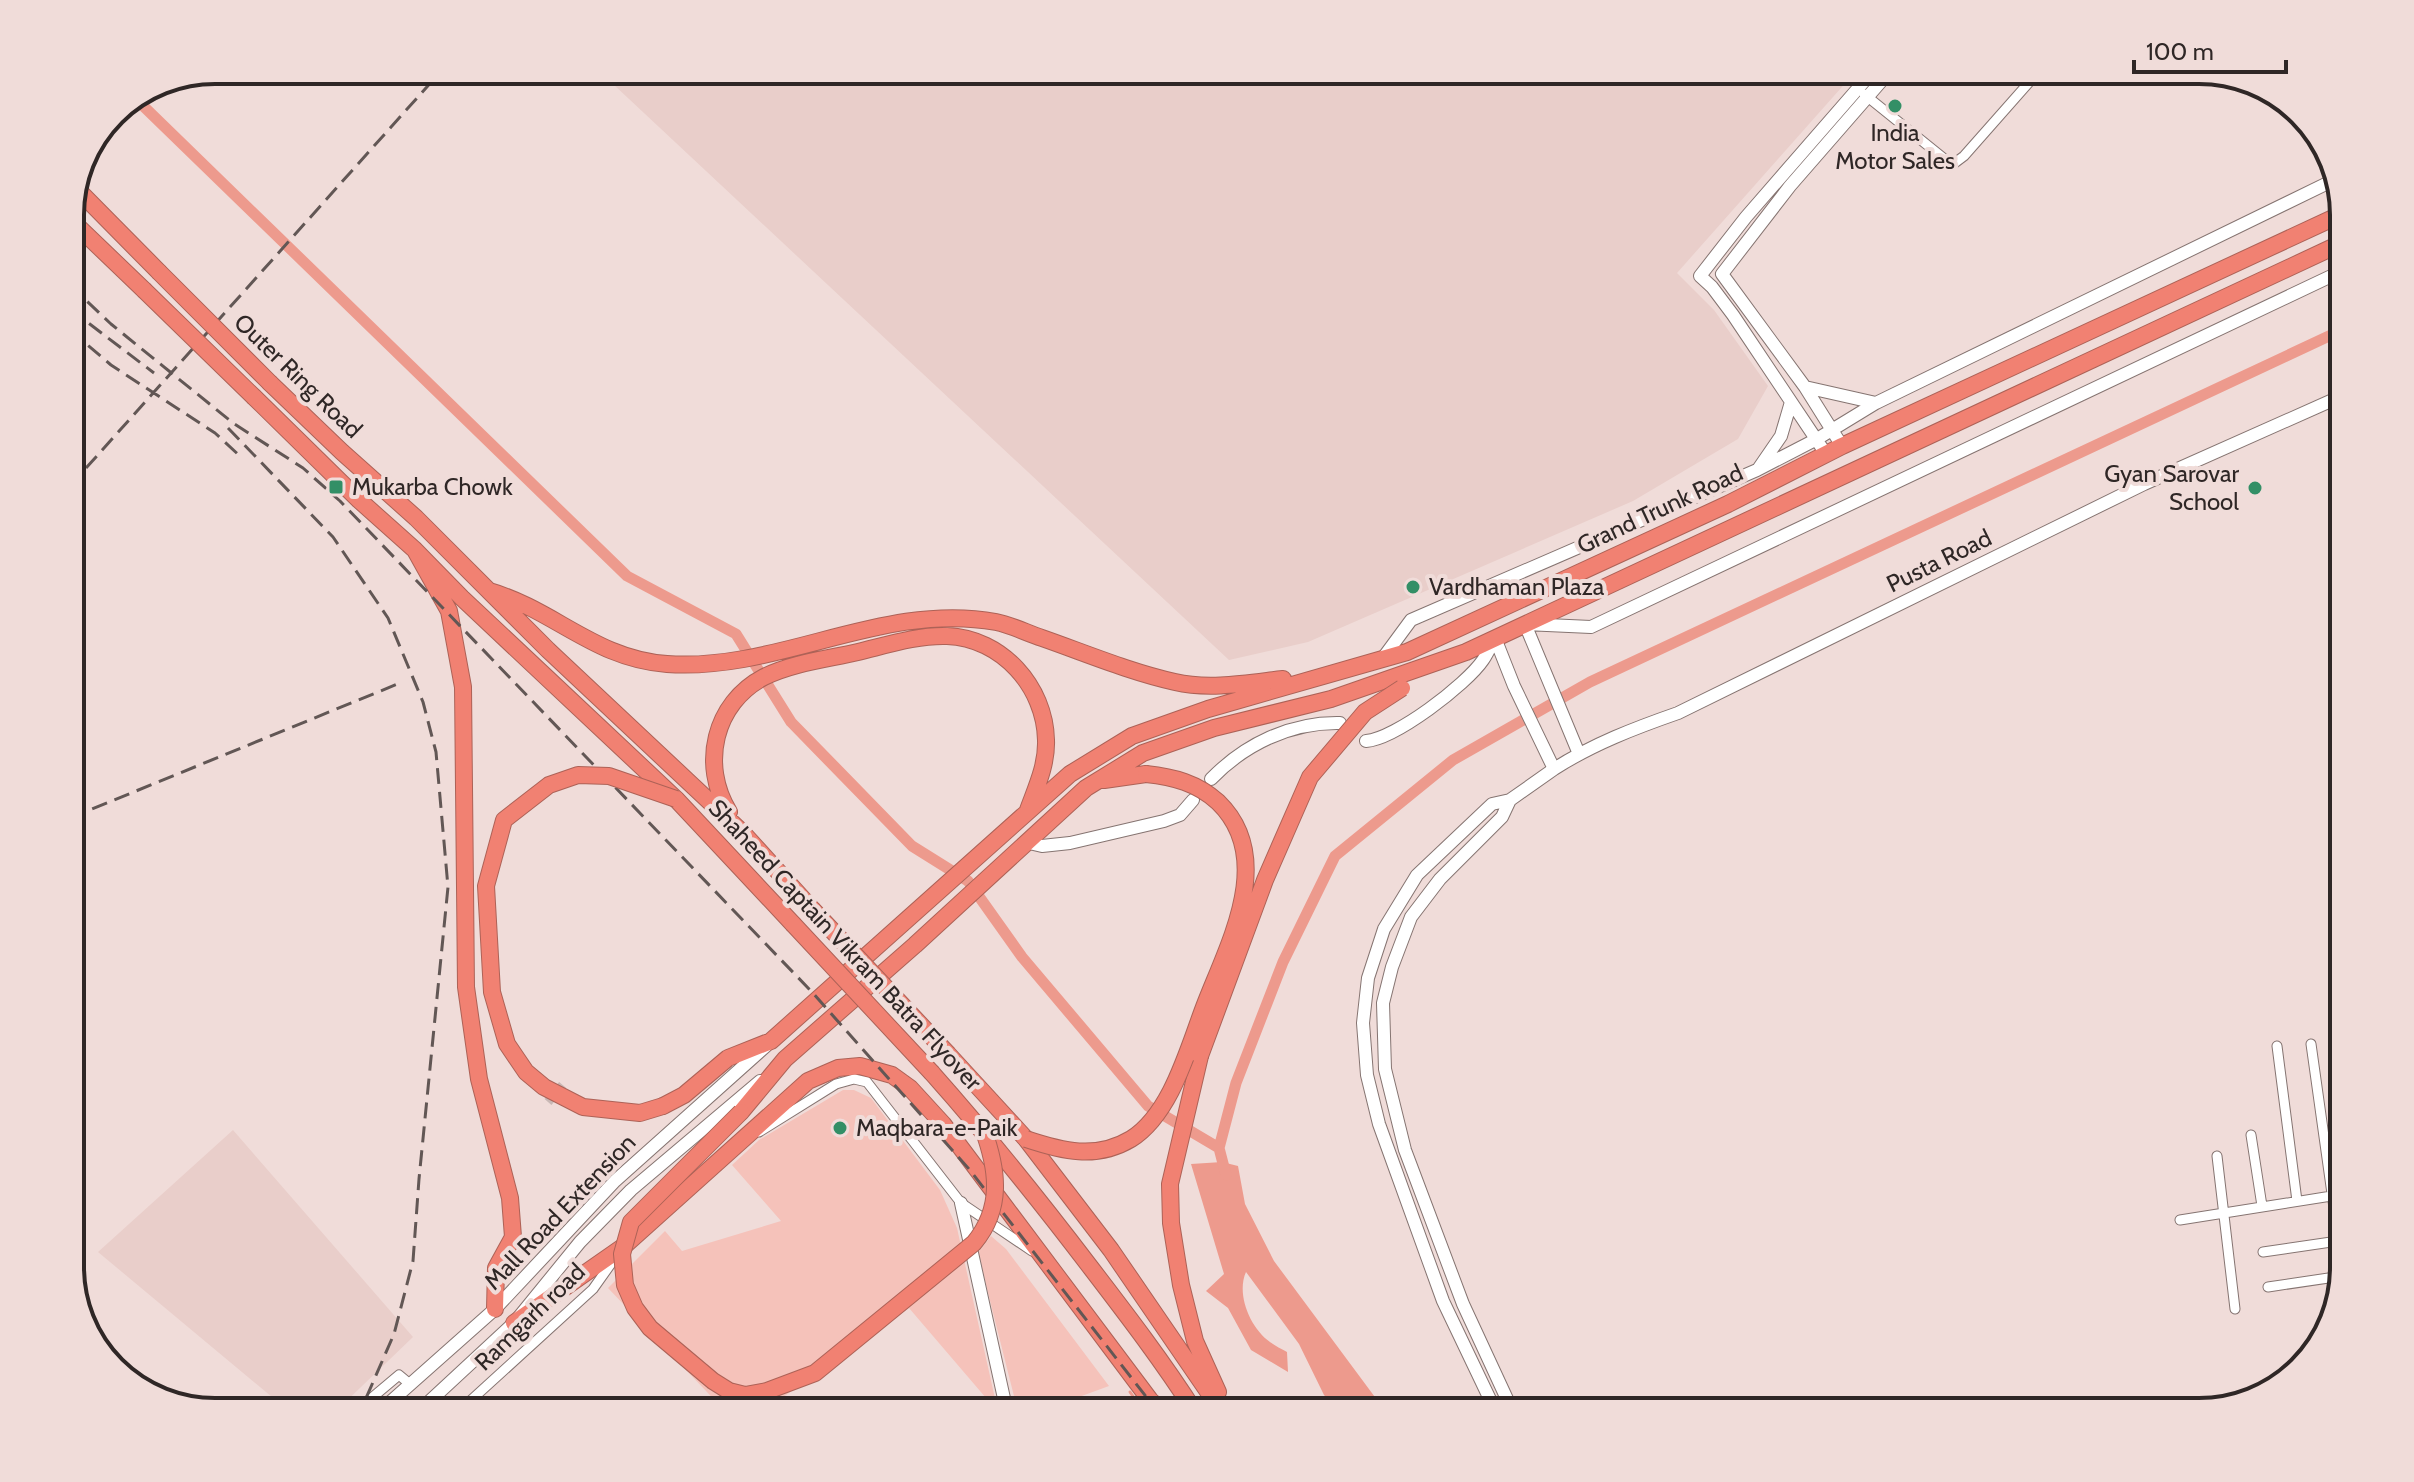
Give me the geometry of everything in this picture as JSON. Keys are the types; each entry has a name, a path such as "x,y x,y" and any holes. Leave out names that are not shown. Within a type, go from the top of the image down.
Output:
{"highway":[{"name":"Outer Ring Road","path":"85,198 270,383 416,518 489,591"},
{"name":"Grand Trunk Road","path":"771,1041 1070,774 1132,736 1208,709 1407,652 2330,219"},
{"name":"Outer Ring Road","path":"84,232 359,500 415,550"},
{"name":"Grand Trunk Road","path":"983,1129 993,1161 996,1193 989,1222 974,1243 815,1373 767,1391 745,1395 729,1391 650,1328 635,1308 625,1285 622,1254 631,1222 741,1112 785,1059 1086,788 1143,753 1214,728 1331,699 1447,659 2330,249"},
{"name":"Shaheed Captain Vikram Batra Flyover","path":"415,550 676,799 983,1129 1158,1355 1186,1398"},
{"path":"415,550 449,611 463,687 466,987 479,1079 510,1198 513,1237 496,1268 495,1309"},
{"name":"Shaheed Captain Vikram Batra Flyover","path":"489,591 743,833 1026,1139 1111,1250 1214,1398"},
{"path":"489,591 515,599 601,649 626,658 664,664 702,666 735,662 903,621 961,619 998,622 1177,683 1218,685 1326,674"},
{"path":"743,833 726,808 714,777 715,743 727,711 744,692 764,677 926,637 948,636 983,644 1001,654 1017,668 1037,699 1046,740 1044,762 1026,815"},
{"path":"1218,1398 1195,1341 1171,1223 1170,1184 1200,1056 1265,880 1310,777 1365,712 1447,659"},
{"path":"1026,1139 1069,1152 1086,1153 1118,1146 1145,1128 1165,1102 1238,918 1246,876 1244,846 1232,820 1210,795 1190,783 1169,776 1146,774 1098,781"},
{"path":"676,799 609,776 578,775 549,785 504,820 486,886 492,992 507,1044 526,1072 544,1087 583,1107 640,1113 684,1095 728,1058 771,1041"},
{"path":"514,1323 624,1246 817,1076 849,1066 881,1071 910,1088 943,1124 1149,1398"}],"main road":[{"path":"1712,287 1867,84"},
{"path":"1826,454 1764,359 1712,287 1700,276 1746,217 1873,84"},
{"path":"1383,658 1411,620 1757,470 1817,439 1876,403 2326,184"},
{"path":"1711,263 1805,387 1842,446"},
{"path":"1579,754 1525,624 1591,627 2330,277"},
{"path":"1805,387 1876,403"},
{"name":"Pusta Road","path":"1510,800 1579,754 1678,713 2144,484 2330,401"},
{"path":"1757,470 1781,436 1791,402"},
{"path":"1495,638 1554,769"},
{"path":"1366,741 1385,737 1447,694 1482,662 1495,638"},
{"path":"1211,779 1225,764 1263,741 1319,723 1340,723"},
{"path":"1025,842 1042,846 1061,844 1164,821 1180,815 1193,800"},
{"path":"1489,1398 1443,1301 1379,1124 1367,1075 1363,1023 1368,978 1384,929 1417,875 1492,804 1510,800"},
{"path":"1507,1398 1463,1304 1405,1150 1385,1069 1383,1003 1392,967 1411,917 1440,879 1502,817 1510,800"},
{"name":"Mall Road Extension","path":"396,1398 495,1309 615,1181 771,1041"},
{"name":"Mall Road Extension","path":"433,1398 514,1323 580,1242 631,1190 785,1059"},
{"path":"961,1203 1004,1398"}],"street":[{"path":"1862,93 1952,165 1964,156 2028,84"},
{"path":"2311,1044 2330,1181"},
{"path":"2277,1046 2297,1201"},
{"path":"732,1149 836,1084 854,1079 867,1082 961,1203 1045,1259"},
{"path":"2251,1135 2262,1206"},
{"path":"2217,1156 2235,1309"},
{"path":"2180,1220 2330,1195"},
{"path":"2263,1252 2330,1242"},
{"name":"Ramgarh road","path":"473,1398 593,1289 624,1246"},
{"path":"2268,1287 2329,1276"},
{"path":"372,1398 399,1375 411,1385"}],"shaded area":[{"path":"613,84 1845,84 1677,273 1714,310 1768,386 1738,439 1633,501 1308,642 1229,660"},
{"path":"843,1090 854,1090 871,1098 940,1190 957,1228 995,1398 986,1398 909,1308 782,1398 713,1398 608,1288 665,1231 682,1251 781,1221 732,1165 759,1140"},
{"path":"233,1130 413,1337 350,1398 273,1398 98,1252"},
{"path":"1222,1162 1238,1166 1245,1204 1274,1261 1376,1398 1327,1398 1299,1344 1246,1272 1244,1300 1251,1320 1263,1336 1287,1352 1288,1372 1251,1350 1228,1308 1206,1291 1224,1274 1191,1164"},
{"path":"991,1236 1006,1249 1109,1386 1076,1398 1014,1398 978,1253"}],"waterway":[{"path":"144,106 627,576 736,634 791,722 912,846 968,881 1022,957 1148,1106 1219,1148 1226,1175"},
{"path":"1219,1148 1236,1083 1283,962 1335,856 1453,760 1590,682 2330,336"},
{"path":"1130,1392 1134,1398"}],"tunnel":[{"path":"548,1102 565,1082"}],"railway":[{"path":"84,470 429,84"},
{"path":"84,298 233,423 303,468 340,501 811,991 969,1169 1147,1398"},
{"path":"84,320 154,373"},
{"path":"84,342 111,365 215,433 241,457"},
{"path":"228,428 333,537 388,618 423,702 436,752 448,887 413,1261 394,1334 366,1398"},
{"path":"84,812 400,683"}],"place":[{"name":"India Motor Sales","path":"1895,106"},
{"name":"Mukarba Chowk","path":"336,487"},
{"name":"Gyan Sarovar School","path":"2255,488"},
{"name":"Vardhaman Plaza","path":"1413,587"},
{"name":"Maqbara-e-Paik","path":"840,1128"}]}
